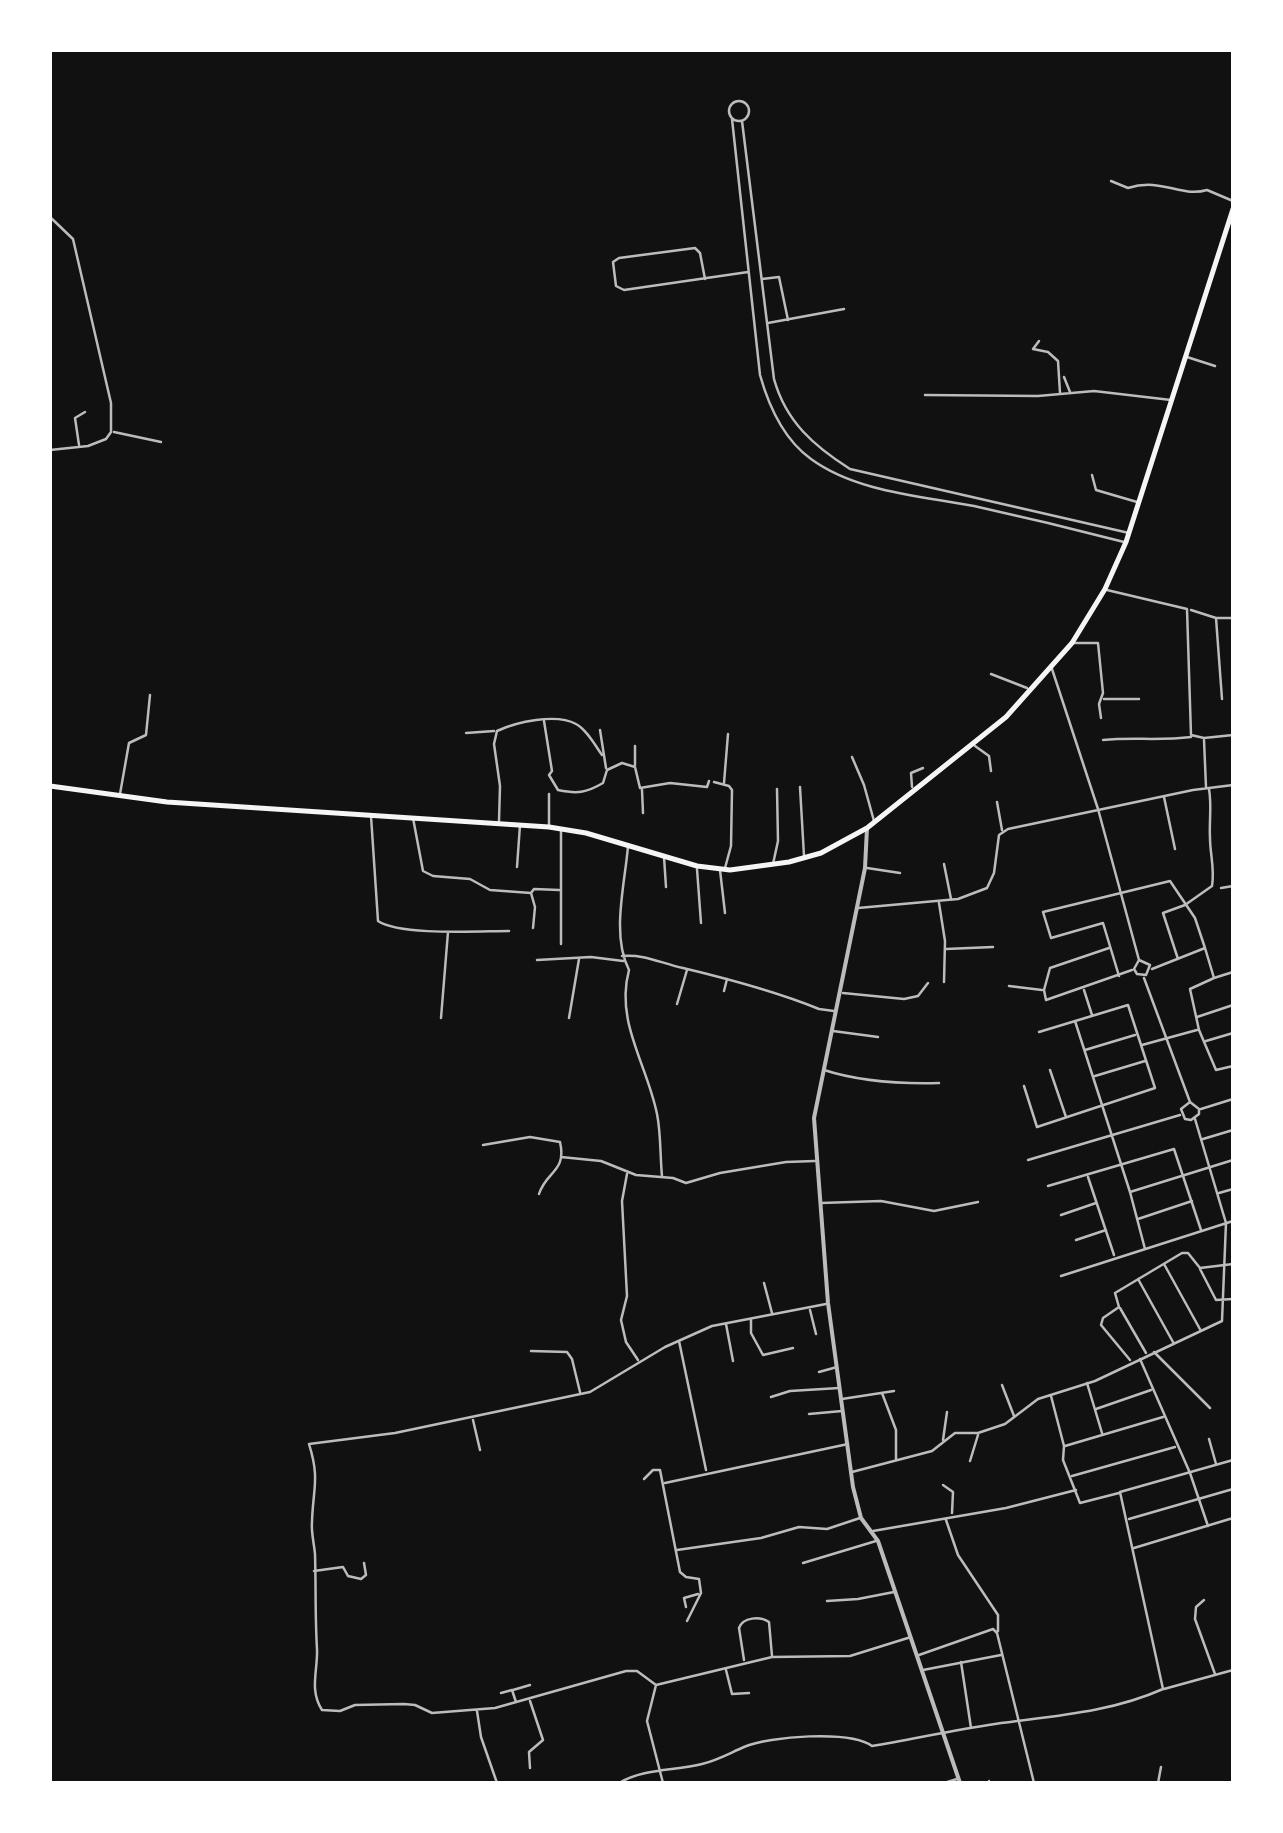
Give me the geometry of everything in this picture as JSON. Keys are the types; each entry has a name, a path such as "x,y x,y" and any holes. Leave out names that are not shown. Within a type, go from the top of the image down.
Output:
{"highway":[{"path":"50,786 257,809 549,826 697,866 722,869 773,865 822,853 867,828 974,745 1032,691 1072,642 1105,589 1126,542 1233,209"}],"street":[{"path":"1126,542 856,482 810,459 783,431 767,400 760,375 729,107 740,101 748,110 742,120 758,268 778,394 813,445 850,468 1128,533"},
{"path":"732,119 742,120"},
{"path":"1111,181 1128,188 1144,182 1196,194 1207,190 1233,201"},
{"path":"50,216 73,239 111,403 111,432 106,439 50,450"},
{"path":"705,279 700,253 695,248 612,262 616,286 624,290 705,279 758,268"},
{"path":"760,279 779,277 788,320"},
{"path":"766,324 844,309"},
{"path":"1038,341 1033,349 1054,356 1070,394"},
{"path":"1186,357 1215,366"},
{"path":"1060,394 1061,374"},
{"path":"925,395 1094,392 1172,400"},
{"path":"79,447 74,418 84,412"},
{"path":"111,432 162,442"},
{"path":"882,488 885,476"},
{"path":"1092,476 1096,490 1138,502"},
{"path":"1105,589 1216,618 1233,618"},
{"path":"1188,609 1192,737"},
{"path":"1216,618 1222,699"},
{"path":"1072,642 1098,642 1102,718"},
{"path":"1052,668 1098,809 1139,960 1134,969 1118,976 1046,1000 1044,990 1050,968 1110,948"},
{"path":"991,674 1032,691"},
{"path":"120,796 129,743 146,735 150,695"},
{"path":"1103,699 1139,699"},
{"path":"544,721 550,775 558,790 578,794 603,783 607,770 600,730"},
{"path":"466,733 544,721 578,725 602,754"},
{"path":"496,731 498,823"},
{"path":"724,784 728,734"},
{"path":"1103,740 1233,735"},
{"path":"1178,959 1163,913 1184,906 1213,882 1213,809 1204,738"},
{"path":"974,745 988,756 991,771"},
{"path":"635,746 644,813"},
{"path":"852,757 874,822"},
{"path":"607,770 622,764 635,766"},
{"path":"913,794 911,773 923,768"},
{"path":"642,788 670,783 707,787 712,782 732,790 731,846 722,869 725,914"},
{"path":"856,908 951,900 987,888 1002,832 1098,809 1233,785"},
{"path":"800,787 805,858"},
{"path":"773,865 778,841 777,789"},
{"path":"549,794 549,826"},
{"path":"1163,796 1175,849"},
{"path":"997,802 1002,832"},
{"path":"371,814 378,921 394,928 509,931"},
{"path":"413,816 423,871 427,874 470,879 490,890 531,894"},
{"path":"516,867 520,824"},
{"path":"561,828 561,944"},
{"path":"867,828 865,868 814,1118 816,1161 828,1304 851,1472 861,1518 878,1540 959,1781 944,1783"},
{"path":"628,846 621,926 623,958 629,970 624,987 628,1021 658,1117 662,1176"},
{"path":"664,856 666,888"},
{"path":"944,864 951,900"},
{"path":"697,866 702,922"},
{"path":"865,868 900,873"},
{"path":"1118,976 1103,922 1052,938 1042,916 1045,911 1170,881 1195,918 1214,978"},
{"path":"1221,888 1233,886"},
{"path":"531,894 534,889 561,890"},
{"path":"531,894 536,908 533,928"},
{"path":"939,901 944,982"},
{"path":"440,1018 448,930"},
{"path":"944,949 993,948"},
{"path":"1143,976 1150,969 1204,948"},
{"path":"538,960 640,954 836,1011"},
{"path":"568,1018 580,958"},
{"path":"1139,960 1147,961 1150,969"},
{"path":"677,1004 687,969"},
{"path":"1134,969 1143,976 1190,1102 1199,1109"},
{"path":"1233,972 1190,990 1198,1030 1216,1070 1233,1066"},
{"path":"724,990 727,977"},
{"path":"841,992 904,999 918,996 928,983"},
{"path":"1010,986 1044,990"},
{"path":"1083,988 1092,1014"},
{"path":"1024,1086 1038,1127 1155,1088 1128,1005 1039,1032"},
{"path":"1196,1018 1233,1005"},
{"path":"1075,1020 1144,1248"},
{"path":"1140,1045 1198,1030"},
{"path":"831,1031 878,1037"},
{"path":"1205,1042 1233,1033"},
{"path":"1084,1050 1137,1035"},
{"path":"1094,1076 1145,1060"},
{"path":"822,1070 896,1083 939,1083"},
{"path":"1050,1070 1067,1118"},
{"path":"851,1472 932,1450 955,1432 978,1434 1015,1417 1038,1399 1087,1383 1222,1320 1226,1223 1195,1118 1199,1109 1233,1098"},
{"path":"1190,1102 1184,1104 1182,1114 1185,1119 1195,1118"},
{"path":"1028,1160 1182,1114"},
{"path":"1201,1140 1233,1130"},
{"path":"483,1144 545,1137 560,1142 558,1171 546,1180 539,1194"},
{"path":"1048,1186 1174,1149 1201,1230"},
{"path":"562,1156 692,1183 720,1172 816,1161"},
{"path":"1130,1192 1233,1160"},
{"path":"628,1172 622,1200 628,1296 621,1320 626,1342 639,1362"},
{"path":"1088,1176 1114,1257"},
{"path":"1218,1193 1233,1189"},
{"path":"820,1203 881,1201 934,1211 978,1202"},
{"path":"1137,1220 1192,1201"},
{"path":"1061,1215 1097,1202"},
{"path":"1061,1276 1233,1221"},
{"path":"1076,1240 1107,1230"},
{"path":"1147,1354 1115,1293 1137,1278 1188,1253 1216,1300 1233,1299"},
{"path":"1163,1263 1201,1332"},
{"path":"1200,1268 1233,1264"},
{"path":"1137,1278 1174,1344"},
{"path":"764,1283 772,1314"},
{"path":"828,1304 726,1322 678,1340 597,1389 580,1394 396,1433 309,1444 316,1466 312,1522 317,1652 314,1680 322,1710 404,1704 432,1713 476,1710 516,1703 626,1671 636,1671 656,1685 772,1658 850,1656 912,1636"},
{"path":"1119,1307 1103,1318 1102,1325 1132,1362"},
{"path":"810,1308 816,1334"},
{"path":"751,1318 751,1333 763,1355 793,1348"},
{"path":"726,1322 733,1361"},
{"path":"678,1340 706,1472"},
{"path":"531,1351 566,1352 572,1359 580,1394"},
{"path":"1152,1351 1210,1408"},
{"path":"1140,1358 1190,1473 1208,1526"},
{"path":"820,1372 837,1366"},
{"path":"1087,1383 1102,1434"},
{"path":"1002,1385 1015,1417"},
{"path":"770,1397 790,1391 840,1388"},
{"path":"1096,1409 1152,1390"},
{"path":"842,1399 894,1391"},
{"path":"882,1393 896,1430 896,1462"},
{"path":"1052,1396 1064,1460 1080,1503 1233,1460"},
{"path":"809,1414 844,1411"},
{"path":"943,1443 947,1412"},
{"path":"1064,1446 1164,1417"},
{"path":"472,1418 480,1450"},
{"path":"970,1461 978,1434"},
{"path":"1209,1440 1216,1465"},
{"path":"664,1483 848,1444"},
{"path":"1070,1476 1176,1447"},
{"path":"644,1479 659,1468 680,1572 699,1579 700,1593 688,1621"},
{"path":"944,1485 953,1492 952,1516"},
{"path":"1126,1520 1233,1488"},
{"path":"871,1531 1006,1508 1076,1490"},
{"path":"1120,1492 1163,1689"},
{"path":"946,1517 958,1555 998,1616 997,1632 1034,1783"},
{"path":"675,1550 761,1538 799,1527 826,1529 861,1518"},
{"path":"1133,1548 1233,1518"},
{"path":"803,1564 878,1540"},
{"path":"314,1571 344,1567 347,1575 361,1580 366,1576 364,1563"},
{"path":"827,1601 858,1600 896,1591"},
{"path":"686,1607 684,1598 700,1593"},
{"path":"1204,1600 1196,1607 1195,1620 1215,1674"},
{"path":"744,1663 739,1628 744,1622 760,1618 769,1622 772,1658"},
{"path":"918,1655 982,1631 997,1632"},
{"path":"923,1670 1002,1655"},
{"path":"961,1660 971,1728"},
{"path":"725,1668 732,1694 750,1693"},
{"path":"620,1783 644,1773 700,1765 733,1754 741,1747 782,1739 850,1736 864,1739 872,1746 1132,1701 1233,1670"},
{"path":"501,1693 530,1685"},
{"path":"656,1685 647,1720 664,1783"},
{"path":"512,1690 516,1703"},
{"path":"530,1699 543,1740 529,1752 530,1768"},
{"path":"476,1710 497,1783"},
{"path":"1158,1783 1161,1767"}]}
